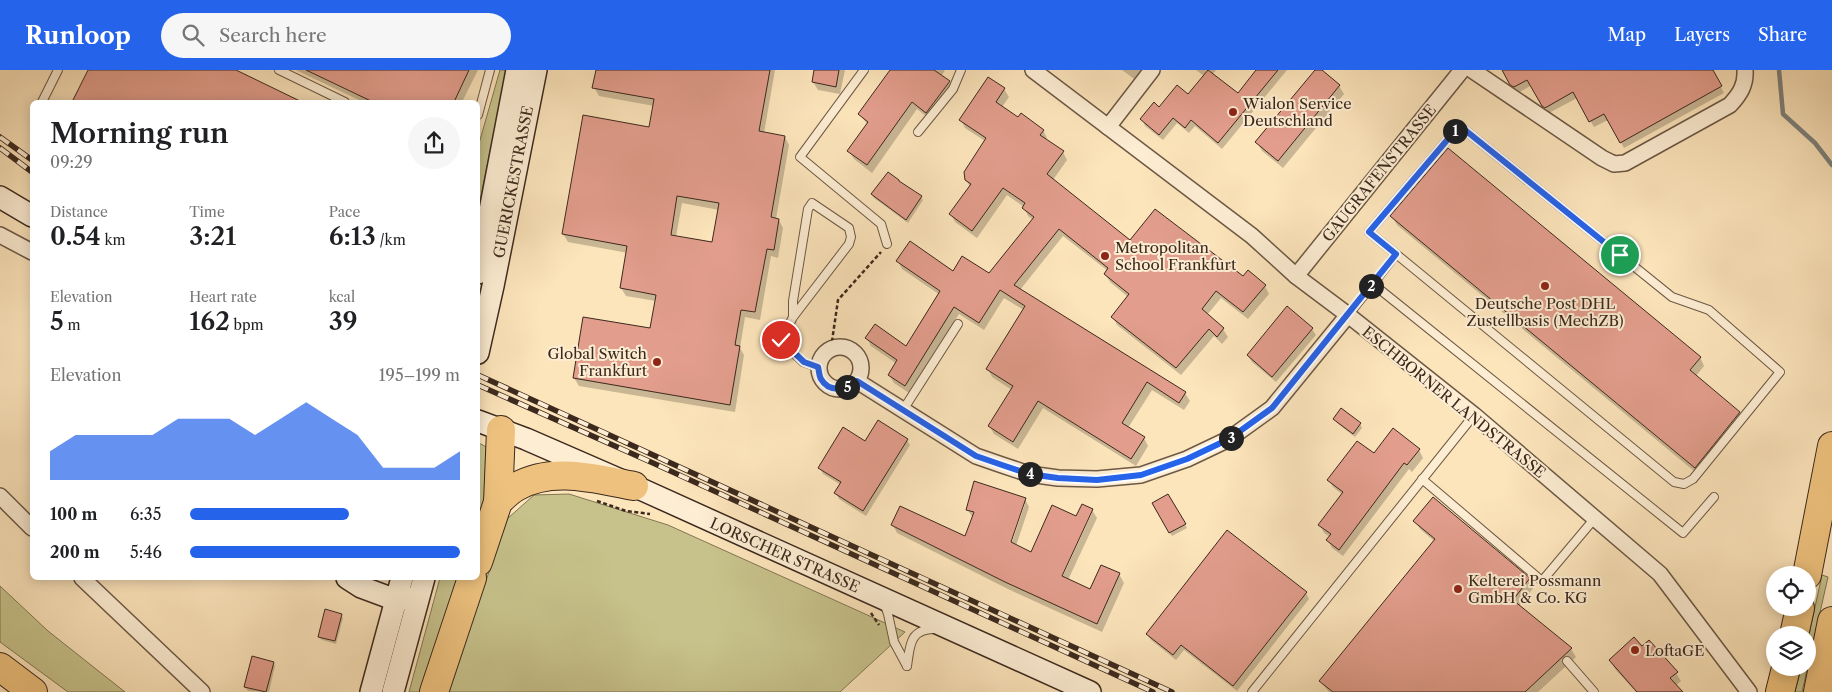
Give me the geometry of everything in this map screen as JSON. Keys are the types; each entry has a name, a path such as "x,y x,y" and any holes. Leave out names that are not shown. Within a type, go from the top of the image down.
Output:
{"highway":[{"path":"480,556 498,502 489,425"},
{"path":"1809,566 1832,446"},
{"path":"498,502 514,487 534,478 554,475 634,486"},
{"path":"434,692 471,580"},
{"path":"1818,692 1832,621"},
{"path":"0,667 33,692"},
{"path":"1780,692 1784,676"}],"main road":[{"name":"GUERICKESTRASSE","path":"480,264 517,70"},
{"name":"GUERICKESTRASSE","path":"480,344 536,70"},
{"path":"0,197 30,215"},
{"name":"LORSCHER STRASSE","path":"489,425 634,486 875,605 950,629 1090,692"},
{"path":"350,580 361,587 396,600 422,587"},
{"path":"371,692 401,580"},
{"path":"410,580 422,587"},
{"path":"393,692 422,587"}],"street":[{"name":"ESCHBORNER LANDSTRASSE","path":"1033,70 1252,236 1296,276 1348,314 1474,415 1660,574 1746,686"},
{"path":"1108,126 1152,70"},
{"name":"GAUGRAFENSTRASSE","path":"1296,276 1462,70"},
{"path":"1472,70 1602,158 1614,164 1625,163 1730,105 1741,93 1745,70"},
{"path":"0,235 30,251"},
{"path":"857,381 976,456 1029,474 1097,480 1141,475 1187,459 1229,439 1272,408 1348,314"},
{"path":"842,347 853,352 859,359 860,373 857,381 850,387 837,389 828,386 821,379 818,367 822,355 830,348 842,347"},
{"path":"0,496 30,526"},
{"path":"84,580 202,692"}],"lane":[{"path":"43,100 58,70"},
{"path":"279,70 341,100"},
{"path":"480,108 490,70"},
{"path":"864,70 800,157 881,224 888,244"},
{"path":"918,132 953,89 961,70"},
{"path":"1465,130 1672,297 1709,310 1780,372 1696,482 1684,484 1674,482 1396,254 1369,232 1454,132 1465,130"},
{"path":"794,317 793,301 808,209 812,203 849,228 851,237 849,244 794,317 782,339 782,342 804,362 818,367"},
{"path":"1348,314 1396,254"},
{"path":"1373,284 1684,533 1714,497"},
{"path":"903,410 958,324"},
{"path":"1252,692 1474,415"},
{"path":"1422,479 1542,581 1595,518"},
{"path":"875,605 888,614 894,642 907,666 910,644 917,634 926,629 950,629"},
{"path":"1567,661 1594,692"}],"path":[{"path":"830,348 838,300 888,244"},
{"path":"594,499 626,511 652,514"},
{"path":"875,605 873,615 880,628"}],"shaded area":[{"path":"500,70 506,70 480,202 480,140"},
{"path":"480,444 488,448 491,481 480,528"},
{"path":"569,494 668,525 905,632 840,692 448,692 507,519 534,495"},
{"path":"1822,575 1828,577 1816,630 1816,626 1811,626 1813,616 1816,616 1816,602"},
{"path":"439,580 463,580 425,692 409,692"},
{"path":"0,586 48,631 125,692 68,692 0,642"},
{"path":"1799,676 1805,676 1802,692 1795,692"}],"building":[{"path":"88,70 236,70 298,100 73,100"},
{"path":"306,70 469,70 455,100 369,100"},
{"path":"596,70 770,70 759,131 785,136 771,217 779,219 774,250 767,249 755,312 741,310 735,345 740,346 730,405 573,378 583,317 650,328 656,295 620,288 627,246 562,234 583,115 649,127 654,99 592,88","holes":["677,196 719,203 712,242 671,235"]},
{"path":"814,70 839,70 836,87 812,82"},
{"path":"890,70 934,70 950,81 926,113 912,102 867,165 847,151 868,122 858,114"},
{"path":"1208,70 1238,93 1256,70 1278,70 1218,143 1191,120 1185,128 1173,118 1159,135 1140,119 1154,102 1159,107 1177,85 1188,94"},
{"path":"1315,70 1322,70 1340,85 1278,161 1255,142"},
{"path":"1502,70 1713,70 1722,86 1620,143 1604,114 1589,122 1573,92 1545,108 1527,80 1514,87 1510,85"},
{"path":"988,77 1005,88 996,102 1018,117 1021,113 1044,130 1040,135 1064,151 1047,174 1130,240 1155,209 1243,276 1248,270 1266,285 1243,312 1216,291 1202,309 1224,328 1217,337 1209,329 1176,368 1111,317 1129,294 1104,274 1108,268 1059,229 1014,285 1186,392 1179,403 1147,382 1122,423 1145,437 1131,459 1038,401 1013,442 988,426 1013,386 986,369 1025,306 1000,290 979,323 954,307 905,386 888,375 897,360 865,338 875,324 906,346 940,291 896,261 910,241 953,271 962,256 989,273 1034,217 1022,208 1025,203 1003,188 972,231 949,214 971,184 965,180 964,172 986,138 959,120"},
{"name":"Deutsche Post DHL Zustellbasis (MechZB)","path":"1448,148 1701,357 1690,370 1740,412 1695,468 1390,216"},
{"path":"888,172 922,196 906,220 871,194"},
{"path":"1287,306 1313,328 1272,377 1247,355"},
{"path":"1341,408 1361,423 1353,434 1333,419"},
{"path":"878,420 908,439 863,511 834,493 841,482 818,468 843,427 865,441"},
{"path":"1393,428 1420,449 1407,465 1404,463 1339,550 1326,540 1331,534 1318,525 1343,492 1327,480 1357,441 1374,453"},
{"path":"974,481 1026,498 1011,542 1031,552 1052,505 1076,516 1082,504 1093,509 1062,576 1090,589 1101,565 1120,573 1097,624 1005,582 891,525 900,506 965,536 974,512 966,510"},
{"path":"1168,494 1186,524 1169,533 1152,503"},
{"name":"Kelterei Possmann GmbH & Co. KG","path":"1433,497 1530,578 1513,600 1572,648 1525,692 1333,692 1319,681 1435,539 1413,521"},
{"path":"1227,530 1307,592 1233,686 1181,645 1173,655 1146,634"},
{"path":"325,609 342,614 335,641 318,637"},
{"path":"1634,637 1642,646 1649,640 1678,672 1670,678 1683,692 1637,692 1609,660"},
{"path":"252,656 274,662 266,692 244,687"}],"waterway":[{"path":"1779,70 1783,114 1815,143 1832,165"}],"railway":[{"path":"0,137 30,159"},
{"path":"0,148 30,170"},
{"path":"480,376 1172,692"},
{"path":"480,386 1153,692"}],"place":[{"name":"Wialon Service Deutschland","path":"1233,112"},
{"name":"Metropolitan School Frankfurt","path":"1105,256"},
{"name":"Deutsche Post DHL Zustellbasis (MechZB)","path":"1545,286"},
{"name":"Global Switch Frankfurt","path":"657,362"},
{"name":"Kelterei Possmann GmbH & Co. KG","path":"1458,589"},
{"name":"LoftaGE","path":"1635,650"}],"route":[{"path":"781,340 804,362 818,367 821,379 828,386 837,389 850,387 857,381 976,456 1029,474 1097,480 1141,475 1187,459 1229,439 1272,408 1396,254 1369,232 1454,132 1465,130 1620,255"}]}
